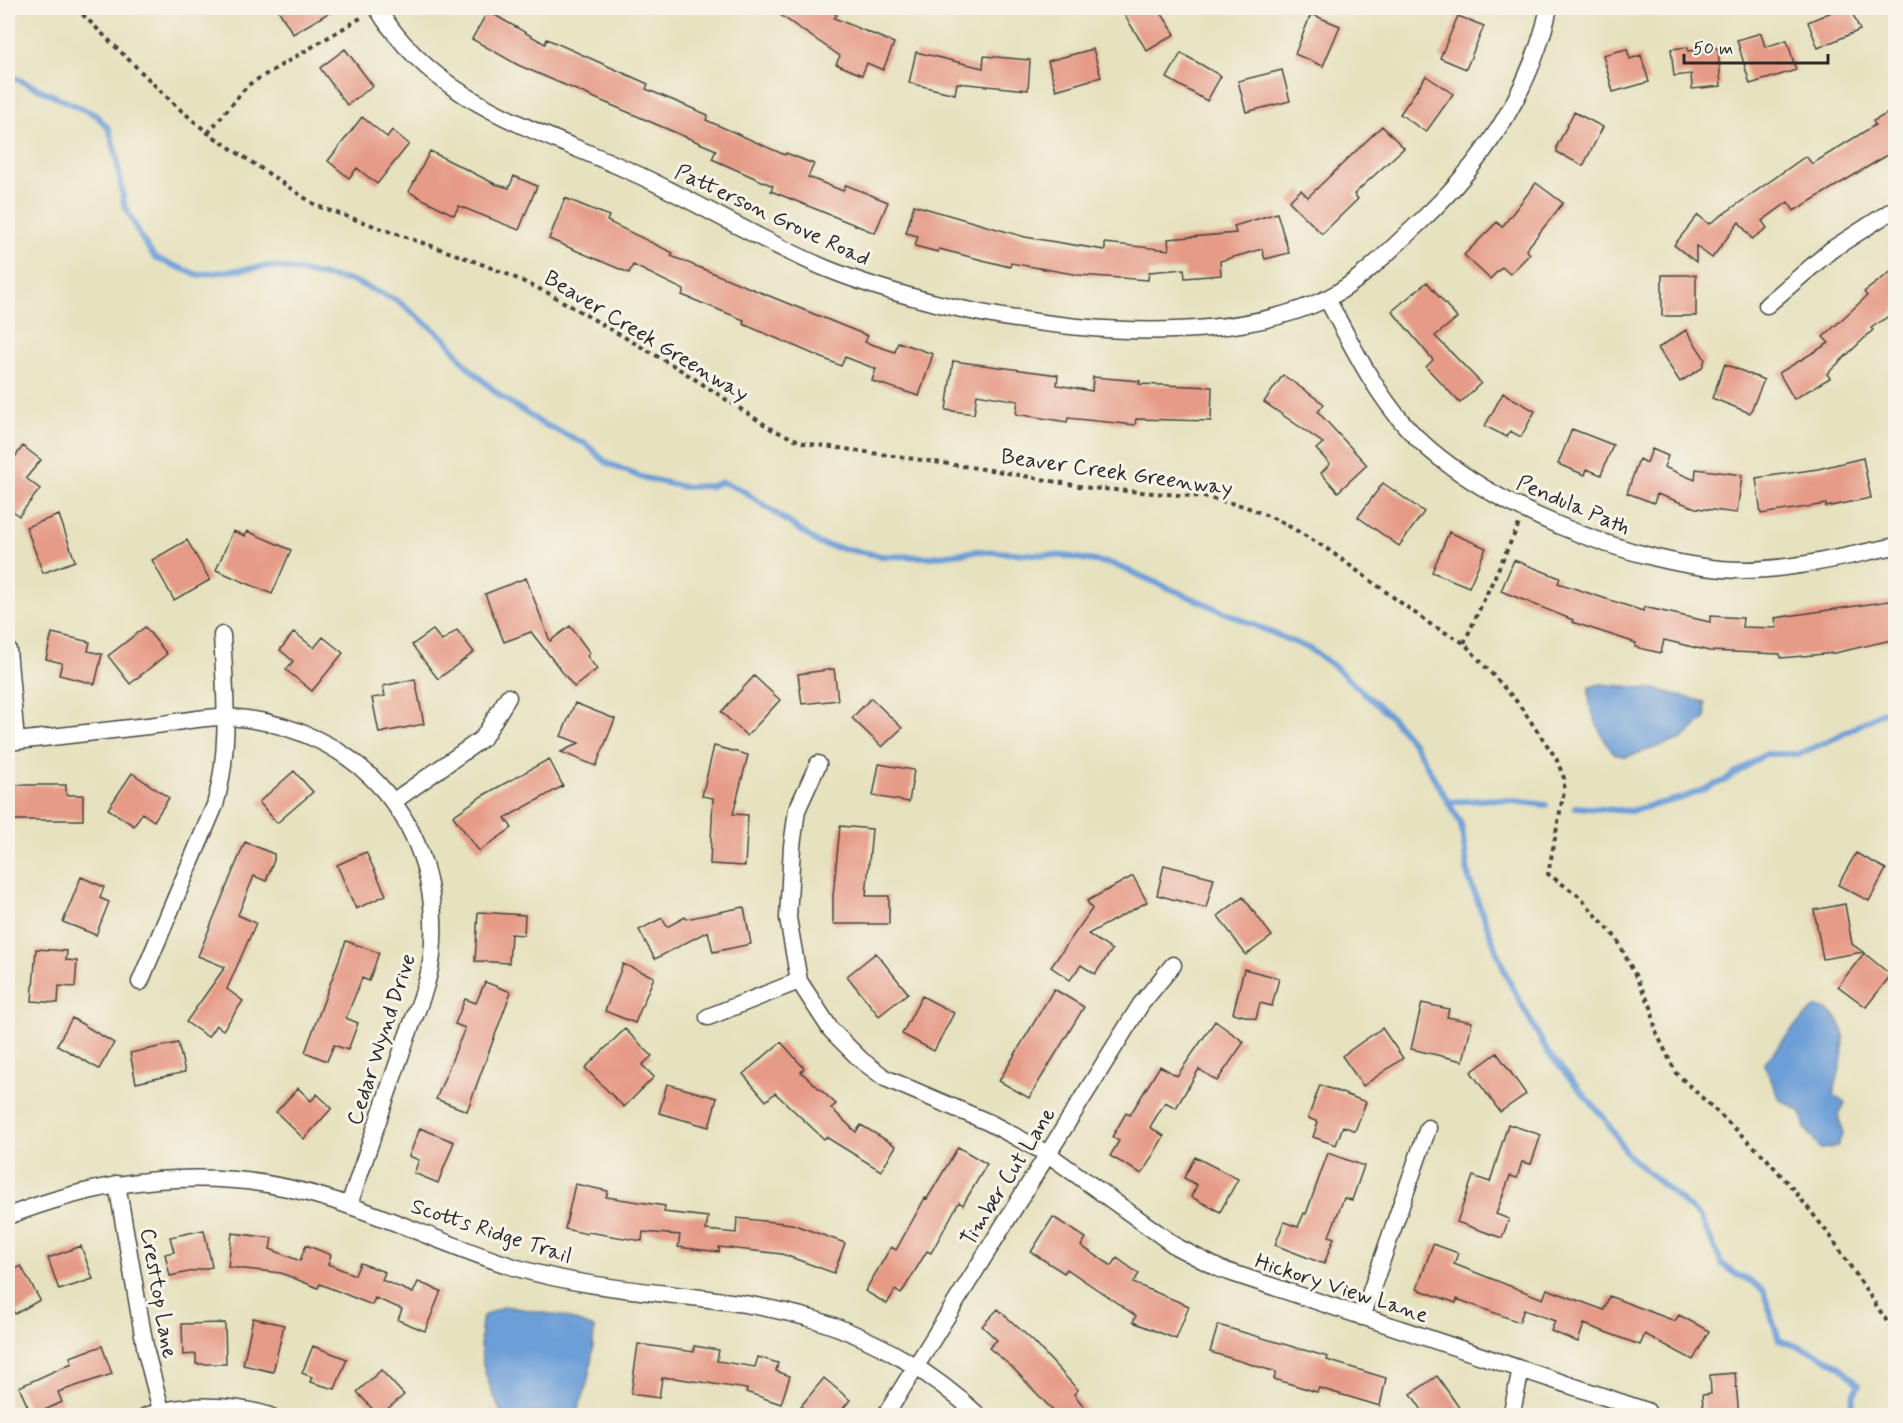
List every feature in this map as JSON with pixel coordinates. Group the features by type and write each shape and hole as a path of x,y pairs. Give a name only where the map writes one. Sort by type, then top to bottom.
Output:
{"street":[{"name":"Patterson Grove Road","path":"372,11 434,76 467,99 611,162 825,268 913,298 956,309 1031,322 1091,328 1148,329 1238,324 1327,299 1397,244 1467,174 1500,129 1525,83 1542,39 1549,8"},
{"path":"1767,305 1831,250 1896,208"},
{"name":"Pendula Path","path":"1327,299 1371,380 1405,425 1461,473 1526,509 1612,546 1654,560 1703,568 1784,567 1896,546"},
{"path":"140,982 215,805 225,762 226,717 222,635"},
{"path":"8,650 12,742"},
{"path":"394,801 483,738 508,697"},
{"name":"Cedar Wynd Drive","path":"12,742 226,717 271,723 301,731 330,745 355,762 394,801 424,863 431,892 432,958 349,1205"},
{"path":"708,1017 799,981 788,918 792,846 798,810 818,764"},
{"name":"Timber Cut Lane","path":"885,1416 1141,1004 1173,965"},
{"name":"Hickory View Lane","path":"799,981 831,1030 861,1060 885,1078 990,1123 1048,1154 1177,1247 1220,1269 1647,1411"},
{"path":"1362,1317 1428,1128"},
{"name":"Scotts Ridge Trail","path":"8,1216 68,1194 117,1184 183,1179 232,1180 302,1191 349,1205 517,1268 566,1280 750,1306 814,1320 863,1338 915,1366 979,1416"},
{"name":"Cresttop Lane","path":"117,1184 146,1352 153,1413"},
{"path":"1511,1416 1521,1370"},
{"path":"153,1413 230,1408 270,1416"}],"path":[{"name":"Beaver Creek Greenway","path":"76,8 175,105 208,133 317,206 507,273 548,293 676,367 783,434 804,443 997,471 1090,488 1204,497 1244,506 1280,521 1326,548 1430,624 1464,643 1518,703 1556,758 1564,778 1564,791 1548,874 1579,896 1617,939 1651,1007 1656,1032 1676,1073 1766,1158 1794,1189 1831,1237 1896,1335"},
{"path":"208,133 248,85 372,11"},
{"path":"1464,643 1521,520"}],"water":[{"path":"1601,684 1655,689 1705,702 1706,718 1682,739 1626,757 1614,754 1600,731 1590,704 1589,687"},
{"path":"1816,1007 1830,1012 1838,1020 1843,1031 1844,1044 1833,1095 1845,1103 1839,1114 1843,1133 1837,1146 1821,1150 1805,1128 1801,1112 1780,1099 1764,1064 1794,1027"},
{"path":"504,1306 562,1316 594,1328 589,1373 584,1394 575,1415 502,1415 487,1379 480,1343 483,1316"}],"building":[{"path":"277,8 337,8 293,34"},
{"path":"770,8 827,8 837,15 834,18 894,43 883,70 867,63 862,75 836,64 840,56"},
{"path":"1132,8 1158,8 1175,34 1147,51 1123,13"},
{"path":"1841,8 1850,8 1860,30 1818,48 1808,22"},
{"path":"488,11 545,44 547,39 648,84 646,89 708,115 706,120 785,155 786,153 814,164 808,177 843,191 846,185 888,202 875,233 771,191 773,186 712,159 716,150 518,65 472,39"},
{"path":"1311,14 1340,26 1323,66 1295,54"},
{"path":"1458,16 1484,26 1466,69 1440,58"},
{"path":"1761,33 1765,47 1787,40 1796,70 1750,84 1737,40"},
{"path":"1688,47 1688,51 1718,48 1721,86 1692,89 1691,74 1674,76 1671,49"},
{"path":"345,49 373,86 347,105 320,68"},
{"path":"1093,49 1101,77 1056,90 1048,61"},
{"path":"1627,49 1630,59 1641,55 1649,82 1613,92 1603,55"},
{"path":"916,52 983,68 984,56 1030,60 1028,90 957,83 955,94 909,83"},
{"path":"1181,53 1221,76 1207,101 1167,78"},
{"path":"1282,70 1290,101 1246,112 1238,81"},
{"path":"1426,76 1453,94 1426,132 1400,114"},
{"path":"1896,109 1896,150 1794,211 1788,202 1762,221 1767,228 1752,239 1739,222 1712,258 1696,246 1696,262 1674,245 1698,215 1709,224 1806,156 1812,164 1875,125 1873,121"},
{"path":"1574,112 1603,127 1583,166 1557,152 1557,146"},
{"path":"362,117 387,137 392,130 409,144 377,184 357,168 349,178 328,161"},
{"path":"1382,126 1404,148 1354,194 1358,199 1322,234 1289,201 1301,190 1308,197"},
{"path":"430,151 495,184 509,188 514,176 537,186 519,230 459,206 454,215 409,192"},
{"path":"1536,183 1563,203 1526,250 1530,254 1510,274 1502,267 1490,279 1464,255 1497,222 1502,227"},
{"path":"565,198 609,216 607,221 673,253 671,256 868,336 865,342 895,352 898,342 933,354 919,396 872,381 876,369 845,357 841,366 743,324 744,320 682,295 684,290 633,265 629,273 549,239"},
{"path":"914,205 1025,237 1105,250 1105,243 1169,250 1168,239 1236,233 1234,226 1277,213 1289,253 1265,259 1262,249 1220,261 1221,275 1185,278 1184,269 1149,272 1148,280 1079,275 1011,263 1010,267 939,249 938,252 915,246 918,236 906,233"},
{"path":"1896,268 1896,311 1871,328 1873,330 1827,374 1830,378 1794,399 1779,373 1829,343 1823,337 1867,296 1864,292"},
{"path":"1662,275 1696,275 1696,316 1662,316"},
{"path":"1427,282 1457,318 1435,336 1481,383 1460,403 1426,367 1433,360 1392,311"},
{"path":"1686,330 1705,359 1702,368 1680,382 1658,348"},
{"path":"953,361 1058,375 1057,385 1092,391 1093,377 1140,381 1139,384 1212,387 1211,421 1136,419 1135,425 1068,418 1067,422 1016,414 1018,401 977,394 974,414 946,410"},
{"path":"1725,364 1764,380 1750,413 1712,398"},
{"path":"1283,375 1324,404 1318,412 1367,465 1338,492 1321,473 1330,464 1316,449 1323,443 1264,402"},
{"path":"1503,393 1535,411 1521,437 1510,431 1507,437 1485,426"},
{"path":"1572,429 1613,445 1601,475 1587,469 1585,475 1558,464"},
{"path":"23,446 41,460 26,478 40,489 19,516 8,507 8,466"},
{"path":"1652,449 1668,456 1664,467 1695,480 1696,469 1742,475 1737,513 1696,508 1657,494 1654,503 1627,493 1639,459 1647,463"},
{"path":"1863,458 1871,498 1826,507 1826,504 1761,514 1756,478 1818,469"},
{"path":"1383,483 1424,512 1399,546 1358,517"},
{"path":"59,515 75,561 43,573 26,527"},
{"path":"233,531 245,536 247,531 291,550 272,594 216,570"},
{"path":"1449,532 1486,548 1469,587 1432,572"},
{"path":"187,540 210,580 174,600 152,560"},
{"path":"1514,560 1560,578 1558,583 1643,611 1644,607 1710,622 1710,616 1743,618 1742,627 1777,628 1775,618 1896,600 1896,639 1835,653 1781,658 1780,654 1709,651 1664,640 1661,653 1635,647 1636,643 1572,622 1573,620 1501,591"},
{"path":"526,578 550,641 570,626 590,653 587,656 597,669 574,687 531,632 504,642 485,594"},
{"path":"145,627 167,654 130,684 108,656"},
{"path":"433,630 442,641 457,630 474,652 438,679 412,645"},
{"path":"294,632 314,648 323,637 343,653 312,691 286,670 293,661 280,650"},
{"path":"52,633 90,642 88,651 102,654 95,684 59,675 62,663 46,659"},
{"path":"834,669 838,700 802,704 798,674"},
{"path":"754,676 780,700 747,736 721,712"},
{"path":"415,679 424,724 379,733 372,698 385,696 383,686"},
{"path":"871,698 902,728 882,747 852,718"},
{"path":"575,703 615,719 596,766 561,752 579,743 561,736"},
{"path":"714,746 748,755 733,814 748,815 745,866 710,864 713,798 702,796"},
{"path":"549,759 563,786 505,818 512,828 479,851 453,816 482,796"},
{"path":"879,764 914,770 909,802 873,796"},
{"path":"294,771 313,792 277,823 259,802"},
{"path":"132,773 169,798 154,821 142,813 134,826 108,809"},
{"path":"8,785 66,785 66,795 83,795 83,820 8,820"},
{"path":"840,826 872,829 866,896 889,896 889,924 833,924 833,896"},
{"path":"245,842 274,854 274,860 266,881 254,876 238,915 256,923 227,989 243,1001 223,1030 216,1025 208,1037 186,1022 225,967 198,956"},
{"path":"366,852 386,895 356,909 337,865"},
{"path":"1856,853 1886,869 1869,901 1838,885"},
{"path":"1164,865 1214,878 1206,908 1157,895"},
{"path":"1133,876 1147,902 1088,934 1112,950 1095,974 1081,965 1070,980 1051,967 1092,909 1087,901"},
{"path":"81,877 104,887 100,898 109,902 96,935 63,922"},
{"path":"1243,897 1272,936 1246,955 1218,916"},
{"path":"1845,904 1852,944 1863,952 1823,959 1814,910"},
{"path":"744,907 751,944 713,952 708,931 655,959 639,930 662,918 667,927 685,917 686,919"},
{"path":"478,912 525,915 524,935 511,934 509,963 475,961"},
{"path":"346,941 379,953 369,981 362,978 346,1018 358,1023 348,1050 334,1045 327,1061 305,1052"},
{"path":"36,949 67,951 66,960 77,961 75,987 59,986 58,1003 32,1001"},
{"path":"876,953 908,993 879,1016 847,976"},
{"path":"1864,953 1891,975 1866,1007 1838,986"},
{"path":"623,964 654,977 635,1023 605,1011"},
{"path":"1244,969 1279,978 1272,1006 1260,1003 1256,1019 1233,1013"},
{"path":"485,982 511,992 467,1111 436,1099 465,1028 455,1024 465,999 476,1003"},
{"path":"1054,989 1084,1007 1029,1098 999,1081"},
{"path":"922,996 954,1013 934,1051 902,1034"},
{"path":"1422,1003 1449,1009 1447,1017 1472,1022 1463,1061 1411,1049"},
{"path":"72,1018 114,1043 99,1069 57,1045"},
{"path":"1215,1021 1244,1042 1217,1081 1199,1069 1176,1108 1165,1102 1150,1127 1164,1136 1142,1174 1110,1156 1119,1141 1112,1137 1126,1113 1130,1115 1160,1066 1177,1076"},
{"path":"1382,1028 1403,1058 1363,1086 1342,1056"},
{"path":"625,1029 652,1056 642,1065 654,1077 624,1107 585,1068"},
{"path":"781,1042 804,1068 801,1072 836,1104 831,1108 856,1132 861,1125 896,1146 881,1171 826,1137 824,1139 775,1093 766,1101 743,1074"},
{"path":"178,1043 185,1072 136,1083 130,1053"},
{"path":"1497,1053 1526,1094 1500,1112 1471,1072"},
{"path":"667,1084 717,1098 709,1127 659,1113"},
{"path":"1320,1085 1366,1102 1355,1131 1343,1126 1336,1145 1313,1137 1318,1122 1308,1118"},
{"path":"298,1088 311,1101 317,1094 332,1108 304,1139 276,1112"},
{"path":"1508,1124 1541,1135 1531,1164 1522,1162 1517,1178 1510,1176 1496,1214 1509,1219 1502,1238 1457,1222 1473,1176 1490,1182"},
{"path":"420,1128 454,1142 438,1183 414,1173 419,1160 409,1156"},
{"path":"958,1147 987,1164 963,1205 959,1202 931,1253 927,1251 901,1294 895,1290 887,1304 865,1291 891,1247 896,1250 925,1198 927,1199"},
{"path":"1328,1153 1364,1166 1352,1200 1344,1198 1329,1236 1334,1238 1324,1264 1275,1245 1284,1222 1298,1227 1304,1213 1306,1214"},
{"path":"1195,1157 1238,1179 1220,1212 1191,1197 1197,1185 1184,1178"},
{"path":"575,1184 608,1191 606,1197 665,1206 664,1212 708,1217 706,1230 736,1233 737,1218 792,1224 845,1243 834,1273 782,1254 719,1247 719,1252 678,1247 680,1235 643,1232 642,1241 588,1232 587,1234 565,1229"},
{"path":"1053,1217 1086,1238 1081,1246 1112,1266 1117,1258 1139,1274 1133,1283 1189,1306 1176,1339 1133,1322 1136,1316 1067,1269 1064,1273 1031,1252"},
{"path":"204,1230 212,1267 170,1276 165,1254 174,1252 170,1237"},
{"path":"232,1233 272,1238 270,1249 300,1261 306,1245 331,1255 328,1264 355,1275 360,1263 385,1272 382,1280 413,1293 418,1282 441,1291 425,1331 398,1320 402,1309 375,1298 372,1305 320,1284 318,1288 281,1273 228,1267"},
{"path":"1433,1244 1458,1253 1454,1264 1543,1299 1547,1289 1604,1310 1609,1296 1675,1321 1679,1315 1709,1331 1693,1360 1645,1334 1640,1345 1584,1324 1578,1342 1551,1331 1555,1321 1524,1310 1519,1322 1457,1299 1456,1303 1417,1289"},
{"path":"81,1246 93,1279 59,1290 48,1258"},
{"path":"21,1266 40,1300 15,1314 8,1301 8,1273"},
{"path":"998,1309 1034,1342 1078,1390 1074,1394 1091,1416 1058,1416 1012,1367 989,1348 997,1340 982,1326"},
{"path":"253,1318 284,1325 273,1372 243,1365"},
{"path":"225,1323 226,1364 196,1364 196,1354 183,1355 182,1324"},
{"path":"1218,1325 1328,1357 1327,1360 1386,1378 1380,1406 1319,1388 1317,1392 1274,1379 1276,1372 1210,1352"},
{"path":"638,1344 694,1352 694,1346 719,1350 717,1361 755,1367 758,1357 778,1363 776,1371 790,1376 781,1404 746,1392 747,1389 674,1378 662,1378 659,1398 631,1394"},
{"path":"102,1346 112,1374 58,1392 62,1402 32,1416 19,1387 72,1363 70,1357"},
{"path":"313,1346 347,1359 335,1389 310,1382 312,1377 302,1373"},
{"path":"381,1370 404,1395 379,1416 357,1392"},
{"path":"1735,1373 1739,1416 1704,1416 1702,1395 1711,1394 1710,1375"},
{"path":"1437,1376 1465,1416 1426,1416 1411,1394"},
{"path":"824,1378 850,1400 837,1416 812,1416 801,1406"}],"waterway":[{"path":"8,75 96,115 109,129 116,153 124,204 142,239 155,258 198,275 270,266 353,281 398,301 447,340 466,365 500,396 541,423 586,444 607,463 641,477 684,487 711,486 722,482 742,490 820,544 882,556 932,557 977,551 1064,556 1113,564 1310,649 1335,667 1392,718 1416,747 1461,824 1469,879 1507,977 1548,1053 1605,1119 1628,1155 1700,1217 1722,1264 1737,1275 1753,1282 1764,1292 1779,1340 1831,1361 1859,1385 1853,1396 1849,1416"},
{"path":"1575,807 1630,811 1682,798 1724,781 1765,754 1799,754 1837,737 1896,705"},
{"path":"1449,802 1496,799 1546,805"}]}
